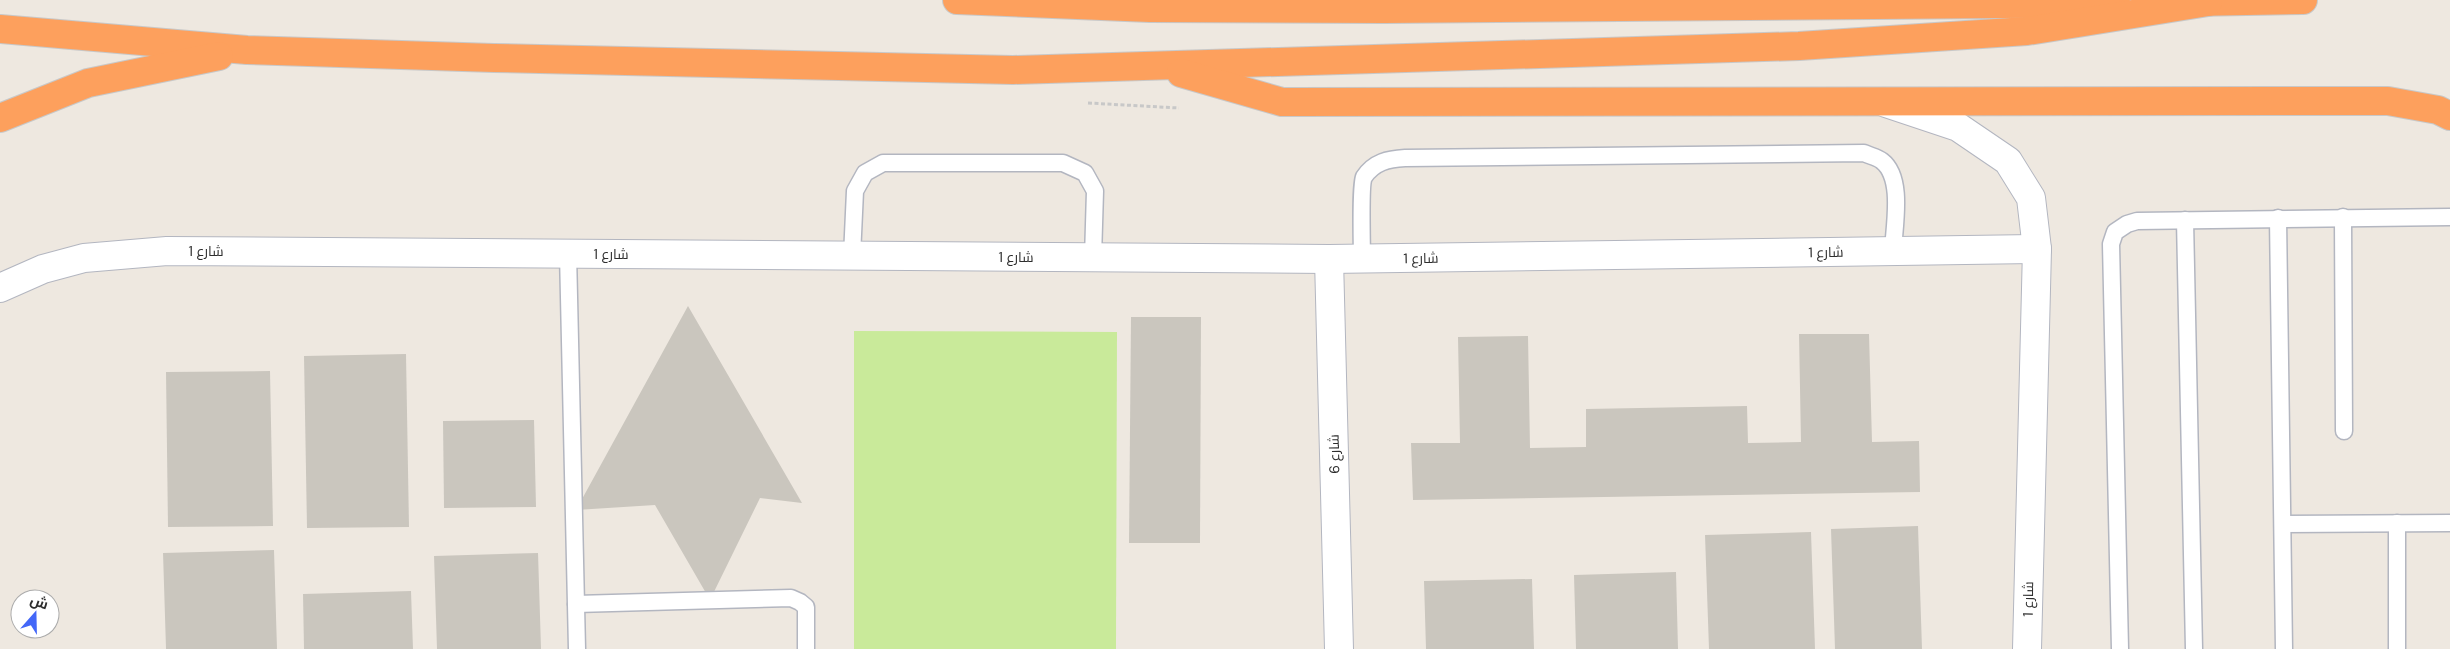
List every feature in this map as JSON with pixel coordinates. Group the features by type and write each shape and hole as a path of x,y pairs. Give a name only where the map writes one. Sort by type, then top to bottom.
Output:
{"highway":[{"path":"958,0 1150,8 1374,9 2304,0"},
{"path":"0,29 247,50 494,58 1013,70 1799,46 2027,31 2208,2"},
{"path":"0,118 88,83 247,50"},
{"path":"1156,66 1282,102 2388,101 2438,110 2450,116"}],"street":[{"name":"شارع 1","path":"1881,102 1958,127 2008,160 2031,198 2037,249 2027,649"},
{"name":"شارع 1","path":"0,288 43,269 84,258 134,253 232,251 1329,260 2037,249"},
{"name":"شارع 6","path":"1329,260 1339,649"}],"lane":[{"path":"1362,259 1363,179 1374,166 1387,159 1405,158 1864,154 1882,160 1891,171 1896,186 1893,251"},
{"path":"852,256 855,191 865,173 883,163 1063,163 1085,173 1095,191 1093,258"},
{"path":"2343,217 2344,431"},
{"path":"2120,649 2111,244 2114,232 2127,224 2138,221 2450,217"},
{"path":"2278,218 2284,649"},
{"path":"2185,220 2194,649"},
{"path":"568,254 576,649"},
{"path":"2283,524 2450,522"},
{"path":"2397,523 2397,649"},
{"path":"576,604 791,598 800,602 806,608 806,649"}],"green space":[{"path":"854,331 1117,332 1116,649 854,649"}],"building":[{"path":"688,306 802,503 760,498 710,600 655,505 576,510"},
{"path":"1131,317 1201,317 1200,543 1129,543"},
{"path":"1799,334 1869,334 1872,442 1919,441 1920,492 1413,500 1411,443 1460,443 1458,337 1528,336 1530,448 1586,447 1586,409 1747,406 1748,443 1801,442"},
{"path":"406,354 409,527 307,528 304,356"},
{"path":"270,371 273,526 168,527 166,372"},
{"path":"534,420 536,507 444,508 443,421"},
{"path":"1918,526 1922,649 1835,649 1831,529"},
{"path":"1811,532 1815,649 1709,649 1705,535"},
{"path":"274,550 277,649 166,649 163,553"},
{"path":"538,553 541,649 437,649 434,556"},
{"path":"1676,572 1678,649 1576,649 1574,575"},
{"path":"1532,579 1534,649 1426,649 1424,581"},
{"path":"411,591 413,649 304,649 303,594"}]}
